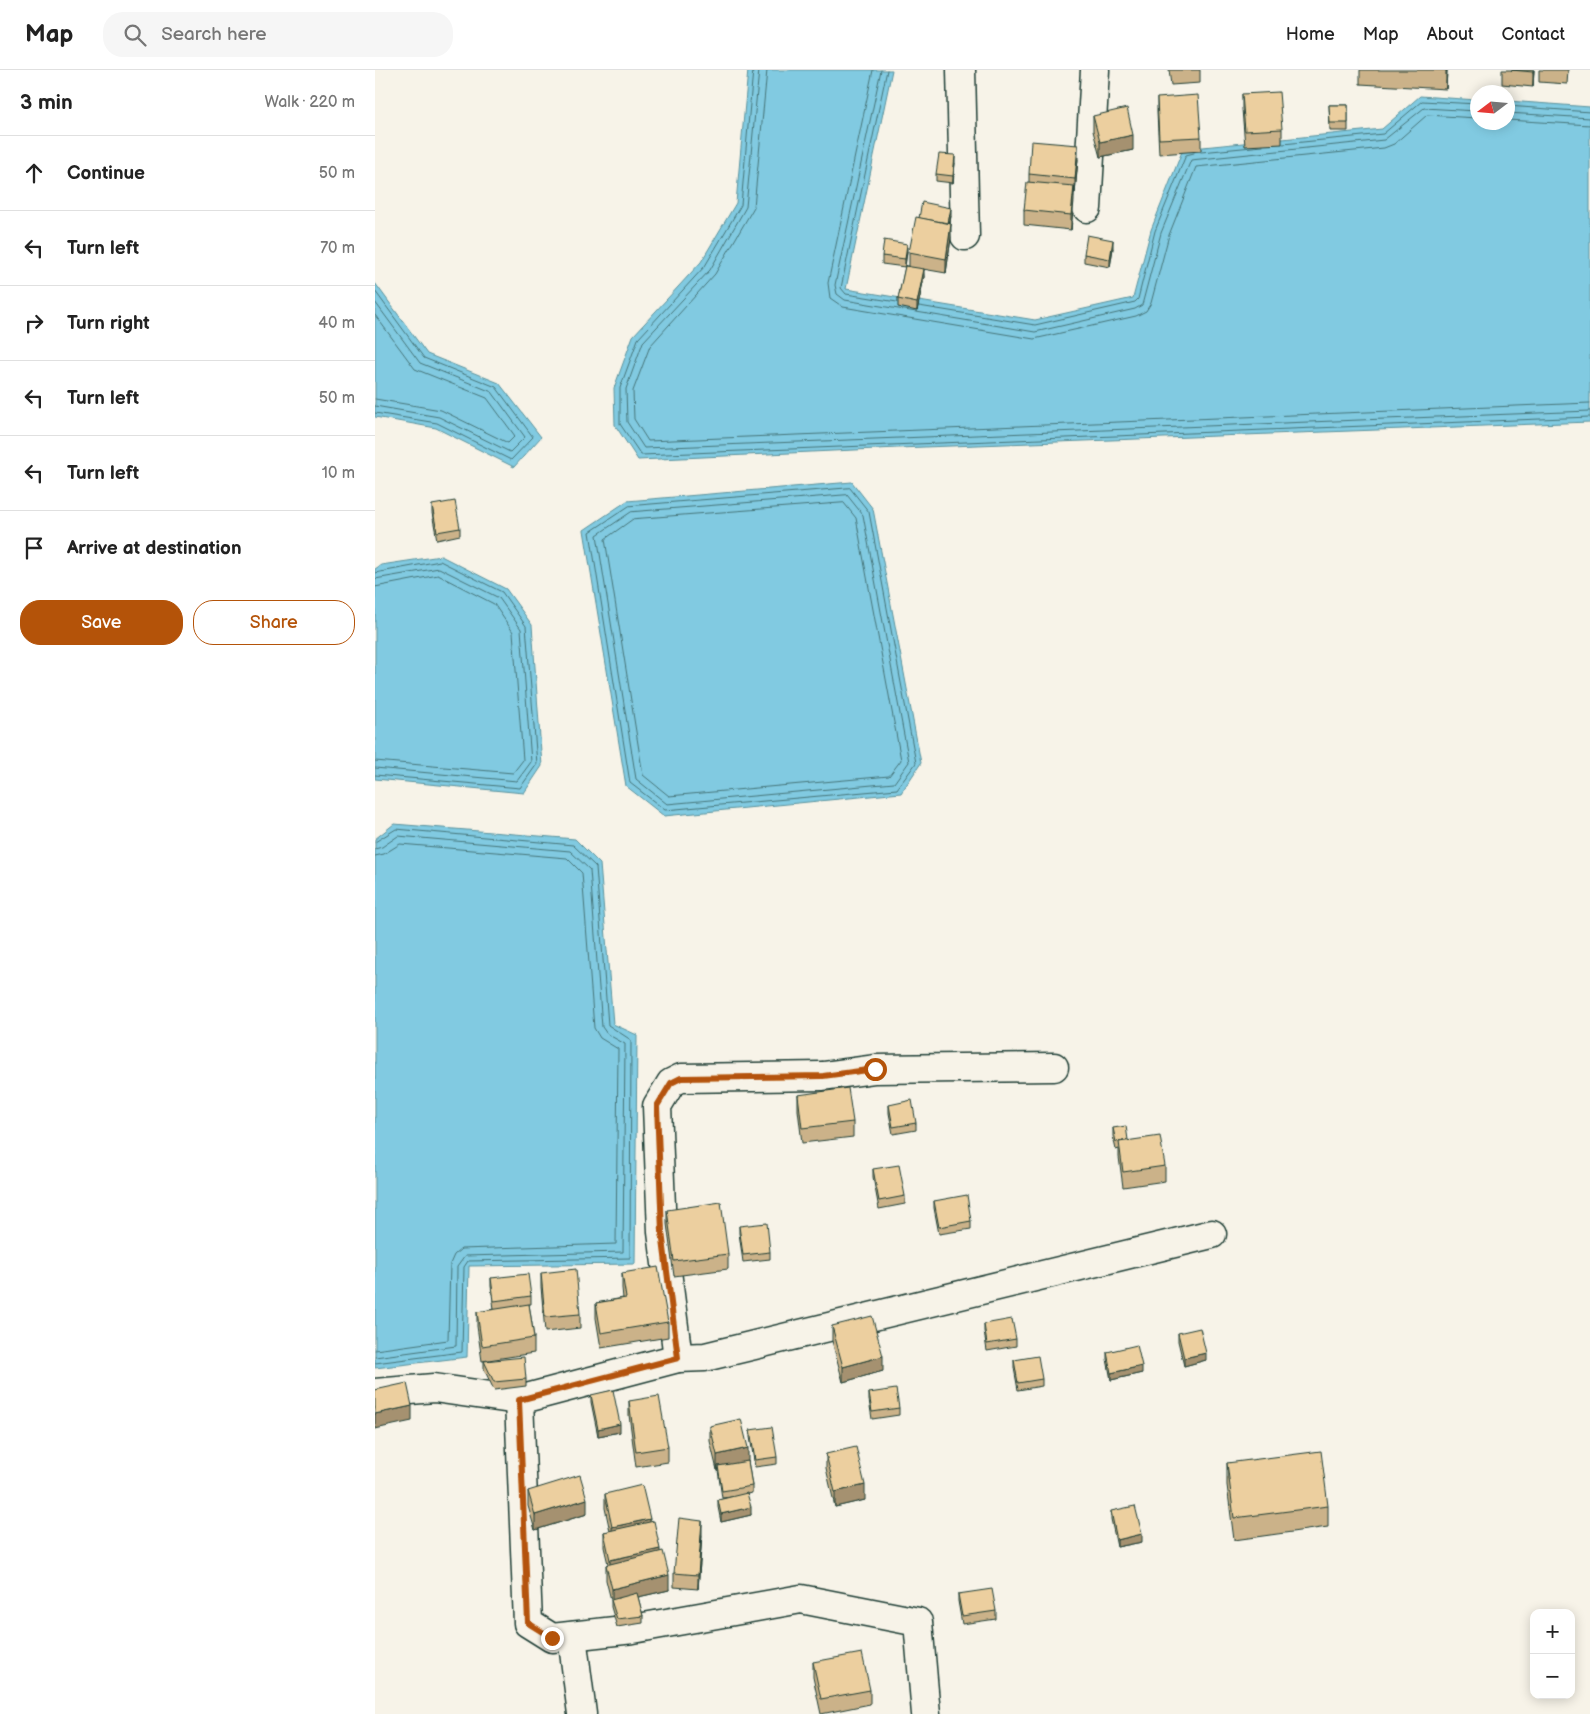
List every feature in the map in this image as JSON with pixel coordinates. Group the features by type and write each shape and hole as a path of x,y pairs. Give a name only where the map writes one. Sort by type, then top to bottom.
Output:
{"street":[{"path":"961,70 965,236"},
{"path":"1087,208 1095,70"},
{"path":"678,1358 662,1232 657,1106 671,1083 681,1078 823,1076 875,1069 1054,1067"},
{"path":"375,1393 434,1388 519,1400 678,1358 705,1357 1212,1234"},
{"path":"519,1400 528,1623 552,1638 633,1630 801,1599 918,1622 926,1714"},
{"path":"572,1636 582,1714"}],"water":[{"path":"748,70 892,70 846,289 1035,320 1133,298 1151,230 1183,149 1382,129 1420,96 1470,100 1470,130 1515,130 1515,102 1590,107 1590,422 898,448 638,460 615,425 614,388 633,336 701,262 736,203"},
{"path":"375,283 427,354 499,383 541,437 514,467 436,428 375,417"},
{"path":"852,482 873,509 921,763 901,793 664,816 626,786 584,530 627,501"},
{"path":"441,556 506,589 532,625 542,766 524,793 375,779 375,569 381,565"},
{"path":"394,824 575,839 600,864 613,1024 637,1035 635,1264 469,1266 467,1357 375,1368 375,839"}],"building":[{"path":"1511,70 1533,70 1533,72"},
{"path":"1279,92 1282,129 1245,131 1242,94"},
{"path":"1198,95 1201,137 1159,139 1157,98"},
{"path":"1329,105 1348,105 1348,123 1330,123"},
{"path":"1127,108 1133,135 1100,142 1093,116"},
{"path":"1031,141 1078,145 1075,179 1029,174"},
{"path":"939,154 955,155 953,176 936,174"},
{"path":"1027,182 1074,186 1071,215 1024,210"},
{"path":"922,202 951,208 948,223 919,218"},
{"path":"916,217 951,224 946,259 909,252"},
{"path":"1087,235 1113,240 1110,259 1084,254"},
{"path":"884,240 907,244 905,259 882,256"},
{"path":"905,266 924,269 917,303 898,299"},
{"path":"455,501 460,528 437,532 432,505"},
{"path":"848,1088 853,1122 802,1128 798,1095"},
{"path":"912,1100 916,1123 893,1127 889,1105"},
{"path":"1126,1126 1128,1140 1116,1142 1113,1128"},
{"path":"1160,1136 1165,1166 1123,1172 1119,1142"},
{"path":"899,1165 905,1196 879,1201 873,1169"},
{"path":"967,1195 971,1221 939,1227 934,1201"},
{"path":"721,1202 728,1254 674,1261 667,1210"},
{"path":"767,1223 770,1252 743,1255 739,1226"},
{"path":"658,1267 668,1322 601,1333 596,1303 626,1298 622,1273"},
{"path":"576,1269 580,1314 545,1317 541,1273"},
{"path":"528,1274 531,1296 494,1301 491,1278"},
{"path":"529,1304 534,1338 482,1346 477,1312"},
{"path":"872,1316 883,1356 843,1367 832,1326"},
{"path":"1012,1319 1016,1339 987,1344 984,1324"},
{"path":"1200,1328 1206,1353 1184,1358 1178,1333"},
{"path":"1137,1345 1142,1366 1111,1373 1107,1352"},
{"path":"1038,1356 1042,1379 1018,1383 1014,1360"},
{"path":"524,1357 526,1379 494,1382 484,1361"},
{"path":"407,1383 412,1406 375,1414 375,1390"},
{"path":"896,1389 899,1408 872,1412 869,1393"},
{"path":"613,1390 620,1424 598,1429 591,1395"},
{"path":"659,1396 668,1447 636,1452 629,1401"},
{"path":"741,1419 748,1448 717,1455 710,1426"},
{"path":"772,1427 777,1457 755,1460 750,1430"},
{"path":"856,1447 865,1485 835,1492 826,1454"},
{"path":"1321,1451 1328,1506 1234,1518 1227,1463"},
{"path":"748,1461 752,1486 722,1491 718,1466"},
{"path":"580,1475 587,1499 535,1515 528,1491"},
{"path":"642,1485 650,1519 612,1527 605,1494"},
{"path":"747,1493 751,1507 721,1514 718,1500"},
{"path":"1135,1506 1142,1534 1117,1540 1111,1511"},
{"path":"679,1518 702,1521 698,1575 674,1573"},
{"path":"654,1521 660,1549 610,1560 604,1532"},
{"path":"663,1551 669,1575 612,1589 606,1565"},
{"path":"992,1589 996,1611 962,1616 958,1594"},
{"path":"637,1593 643,1616 617,1619 611,1600"},
{"path":"862,1653 870,1690 821,1699 813,1662"}],"route":[{"path":"552,1638 528,1623 519,1400 678,1358 662,1232 657,1106 671,1083 681,1078 823,1076 875,1069"}]}
